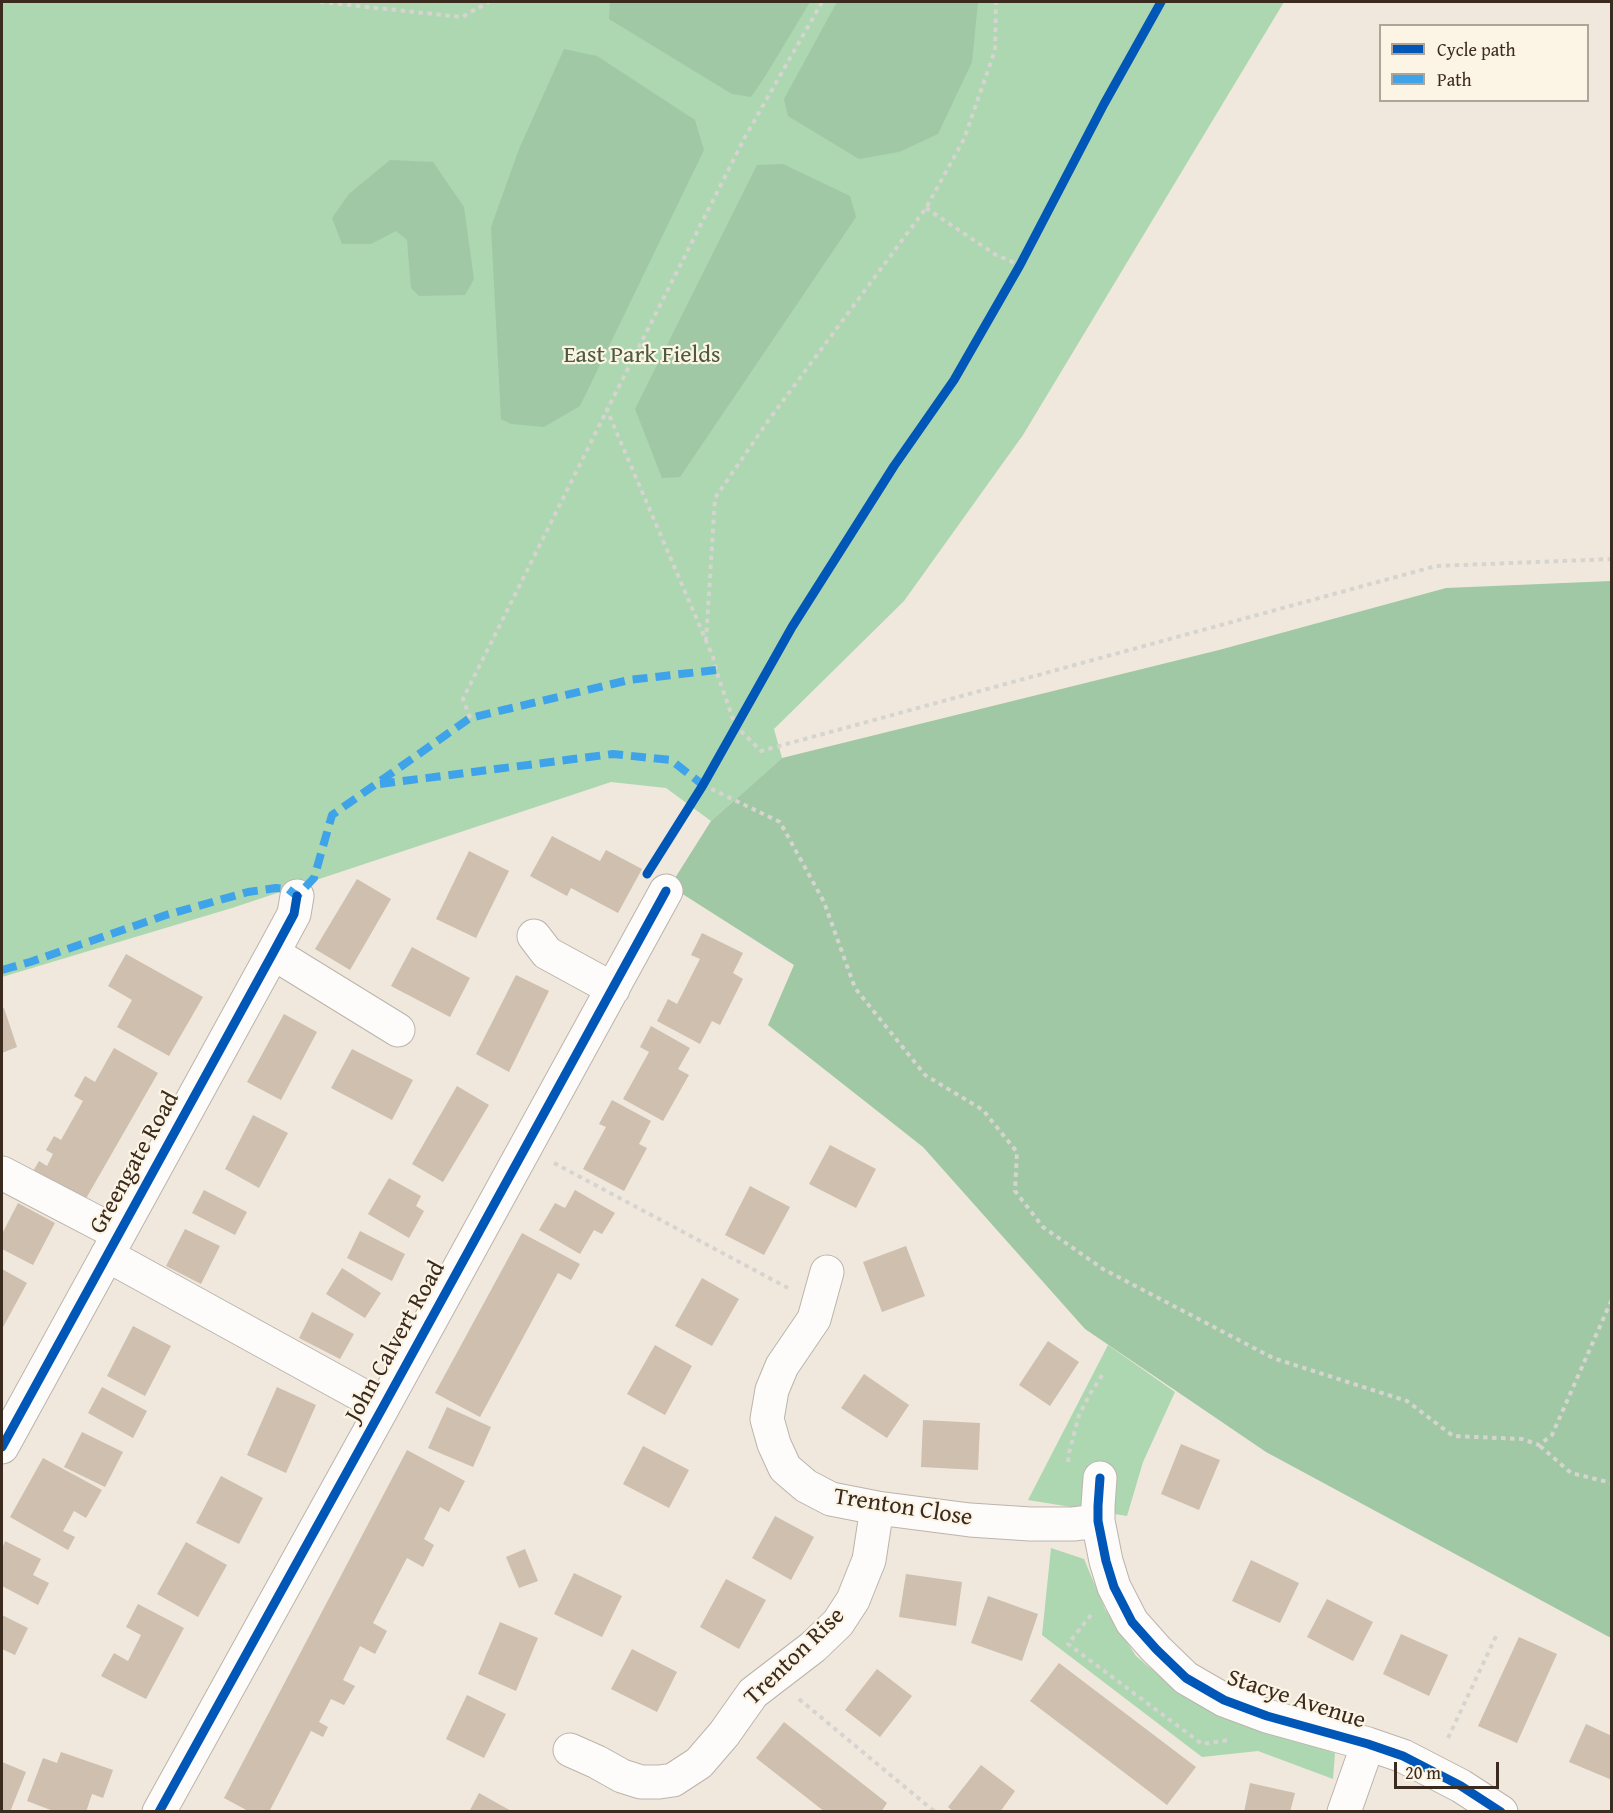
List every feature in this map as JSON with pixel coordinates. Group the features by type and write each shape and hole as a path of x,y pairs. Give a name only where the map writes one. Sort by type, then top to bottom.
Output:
{"street":[{"name":"John Calvert Road","path":"159,1812 666,891"},
{"name":"Greengate Road","path":"2,1447 294,914 297,896"},
{"path":"534,936 547,952 613,989"},
{"path":"273,953 398,1030"},
{"path":"2,1173 113,1245 383,1407"},
{"name":"Trenton Close","path":"826,1272 814,1319 782,1366 772,1390 767,1419 774,1444 785,1468 806,1486 831,1499 877,1508 970,1520 1030,1524 1073,1524 1098,1521"},
{"name":"Stacye Avenue","path":"1100,1478 1098,1521 1114,1587 1132,1622 1186,1678 1224,1700 1267,1716 1403,1756 1501,1812"},
{"name":"Trenton Rise","path":"570,1750 622,1776 641,1782 673,1780 699,1763 724,1734 753,1693 813,1647 838,1623 853,1599 869,1560 877,1508"},
{"path":"1344,1812 1368,1744"}],"path":[{"path":"320,2 462,17 489,2"},
{"path":"470,718 464,699 745,136 822,2"},
{"path":"706,642 716,498 768,421 926,208 964,139 995,50 996,2"},
{"path":"926,208 996,255 1020,265"},
{"path":"607,410 713,657 735,725 761,751 1436,566 1611,559"},
{"path":"703,785 780,822 825,902 855,988 925,1075 983,1110 1017,1152 1015,1191 1043,1227 1103,1269 1273,1358 1407,1401 1453,1436 1522,1439 1539,1445 1571,1473 1611,1483"},
{"path":"525,1147 790,1289"},
{"path":"1539,1445 1552,1435 1611,1299"},
{"path":"1068,1465 1079,1415 1103,1374"},
{"path":"1092,1614 1068,1644 1202,1744 1231,1740"},
{"path":"1448,1738 1498,1632"},
{"path":"798,1698 934,1812"}],"green space":[{"name":"East Park Fields","path":"2,2 1284,2 1023,435 904,601 774,729 782,758 711,821 666,788 611,782 232,908 2,977"},
{"path":"610,2 810,2 751,97 732,94 609,19"},
{"path":"837,2 978,2 972,62 938,134 899,152 859,159 788,116 784,99"},
{"path":"564,49 597,56 695,120 704,150 580,406 544,427 511,424 501,419 491,227 519,149"},
{"path":"390,160 433,162 464,207 474,279 465,295 419,296 411,288 407,240 396,231 371,244 342,244 332,218 349,194"},
{"path":"783,164 850,196 856,217 680,477 662,478 635,409 757,165"},
{"path":"1611,581 1611,1638 1266,1452 1085,1329 923,1147 768,1025 794,965 670,886 711,821 782,758 1219,650 1446,588"},
{"path":"1108,1345 1175,1392 1143,1462 1127,1516 1028,1500"},
{"path":"1051,1548 1084,1559 1105,1609 1136,1656 1185,1697 1258,1729 1335,1753 1333,1779 1258,1751 1202,1757 1042,1635"}],"building":[{"path":"552,836 600,861 606,850 642,869 618,913 571,888 567,896 530,876"},
{"path":"469,851 509,871 476,938 436,919"},
{"path":"357,879 391,899 350,970 315,949"},
{"path":"702,933 743,953 733,973 743,979 720,1025 712,1021 700,1044 657,1021 668,999 677,1004 700,959 691,955"},
{"path":"412,947 470,978 450,1017 391,986"},
{"path":"126,954 203,997 169,1056 117,1027 132,1000 108,986"},
{"path":"516,975 549,991 509,1072 476,1054"},
{"path":"4,1008 17,1047 2,1053 2,1009"},
{"path":"284,1014 317,1032 281,1100 247,1082"},
{"path":"651,1026 690,1048 678,1069 689,1075 663,1121 623,1099 649,1052 640,1047"},
{"path":"114,1048 158,1073 84,1202 32,1173 39,1161 47,1166 53,1154 46,1150 54,1136 61,1140 83,1101 74,1096 85,1076 95,1082"},
{"path":"352,1049 413,1080 392,1120 331,1088"},
{"path":"457,1086 489,1105 443,1182 412,1164"},
{"path":"612,1100 651,1121 639,1144 647,1148 624,1191 583,1169 606,1127 599,1124"},
{"path":"253,1115 288,1133 259,1188 225,1169"},
{"path":"830,1145 876,1169 856,1208 809,1184"},
{"path":"389,1178 421,1196 416,1206 424,1211 409,1238 368,1214"},
{"path":"750,1186 790,1207 764,1255 725,1235"},
{"path":"204,1190 247,1212 235,1235 192,1213"},
{"path":"575,1190 615,1213 602,1234 594,1230 580,1254 539,1230 555,1203 565,1208"},
{"path":"18,1203 55,1223 33,1265 2,1249 2,1234"},
{"path":"185,1229 220,1246 201,1284 166,1266"},
{"path":"360,1231 405,1254 392,1281 347,1258"},
{"path":"522,1233 580,1264 571,1280 558,1273 480,1417 435,1393"},
{"path":"906,1246 925,1296 882,1312 863,1262"},
{"path":"342,1268 381,1293 365,1318 326,1294"},
{"path":"2,1269 27,1283 2,1329"},
{"path":"702,1278 739,1299 712,1346 675,1326"},
{"path":"312,1312 354,1334 340,1359 299,1338"},
{"path":"133,1326 171,1346 145,1396 107,1376"},
{"path":"1048,1341 1079,1362 1050,1406 1019,1385"},
{"path":"655,1345 692,1366 665,1415 627,1394"},
{"path":"864,1374 909,1405 887,1438 841,1408"},
{"path":"102,1387 147,1411 133,1438 88,1413"},
{"path":"277,1387 316,1405 286,1473 247,1455"},
{"path":"447,1407 491,1427 473,1467 428,1448"},
{"path":"923,1420 980,1423 978,1470 921,1467"},
{"path":"82,1432 123,1452 105,1487 64,1467"},
{"path":"1181,1444 1220,1460 1199,1510 1161,1494"},
{"path":"643,1446 689,1470 669,1508 623,1484"},
{"path":"407,1450 465,1481 449,1512 440,1507 424,1539 434,1545 423,1567 407,1558 373,1623 387,1631 375,1654 360,1646 343,1680 355,1686 344,1705 331,1699 319,1722 328,1727 323,1737 311,1731 269,1812 250,1812 224,1798"},
{"path":"43,1458 102,1490 86,1518 74,1511 63,1531 75,1537 68,1550 10,1517"},
{"path":"221,1476 263,1498 239,1544 196,1523"},
{"path":"775,1516 814,1537 791,1580 752,1558"},
{"path":"5,1541 41,1559 33,1575 49,1583 38,1605 2,1586 2,1549"},
{"path":"186,1542 227,1565 198,1617 157,1594"},
{"path":"525,1549 538,1581 519,1588 506,1557"},
{"path":"1251,1560 1299,1583 1280,1623 1232,1601"},
{"path":"574,1573 622,1596 602,1637 554,1614"},
{"path":"906,1574 962,1582 956,1626 899,1617"},
{"path":"726,1579 766,1600 739,1649 700,1627"},
{"path":"988,1596 1038,1614 1022,1661 971,1643"},
{"path":"1327,1599 1373,1622 1353,1661 1307,1637"},
{"path":"138,1604 184,1628 146,1699 101,1676 114,1653 128,1661 141,1635 126,1627"},
{"path":"2,1615 28,1628 15,1655 2,1649"},
{"path":"500,1622 538,1638 516,1691 478,1674"},
{"path":"1401,1634 1448,1655 1429,1696 1383,1674"},
{"path":"1519,1637 1557,1654 1517,1743 1478,1726"},
{"path":"632,1649 677,1672 657,1712 611,1689"},
{"path":"1059,1663 1196,1767 1167,1805 1030,1701"},
{"path":"877,1669 912,1696 880,1737 845,1710"},
{"path":"467,1695 506,1714 484,1758 446,1739"},
{"path":"784,1722 887,1803 881,1812 825,1812 756,1758"},
{"path":"1586,1724 1612,1736 1612,1780 1569,1762"},
{"path":"61,1752 113,1770 103,1798 92,1794 86,1812 56,1812 27,1801 43,1758 57,1763"},
{"path":"2,1762 26,1772 10,1812 2,1812"},
{"path":"981,1765 1015,1791 1000,1812 954,1812 948,1807"},
{"path":"1250,1783 1295,1793 1290,1812 1244,1812"},
{"path":"479,1793 513,1812 469,1812"}],"marked path":[{"path":"2,970 166,915 248,892 276,888 288,889 297,896 314,878 332,815 470,718 629,680 716,670"},
{"path":"380,784 613,754 671,760 703,785"}],"cycle path":[{"path":"647,874 703,785 792,627 894,466 954,380 1020,265 1104,104 1161,2"},
{"path":"159,1812 666,891"},
{"path":"2,1447 294,914 297,896"},
{"path":"1100,1478 1098,1521 1114,1587 1132,1622 1186,1678 1224,1700 1267,1716 1403,1756 1461,1786 1501,1812"}]}
